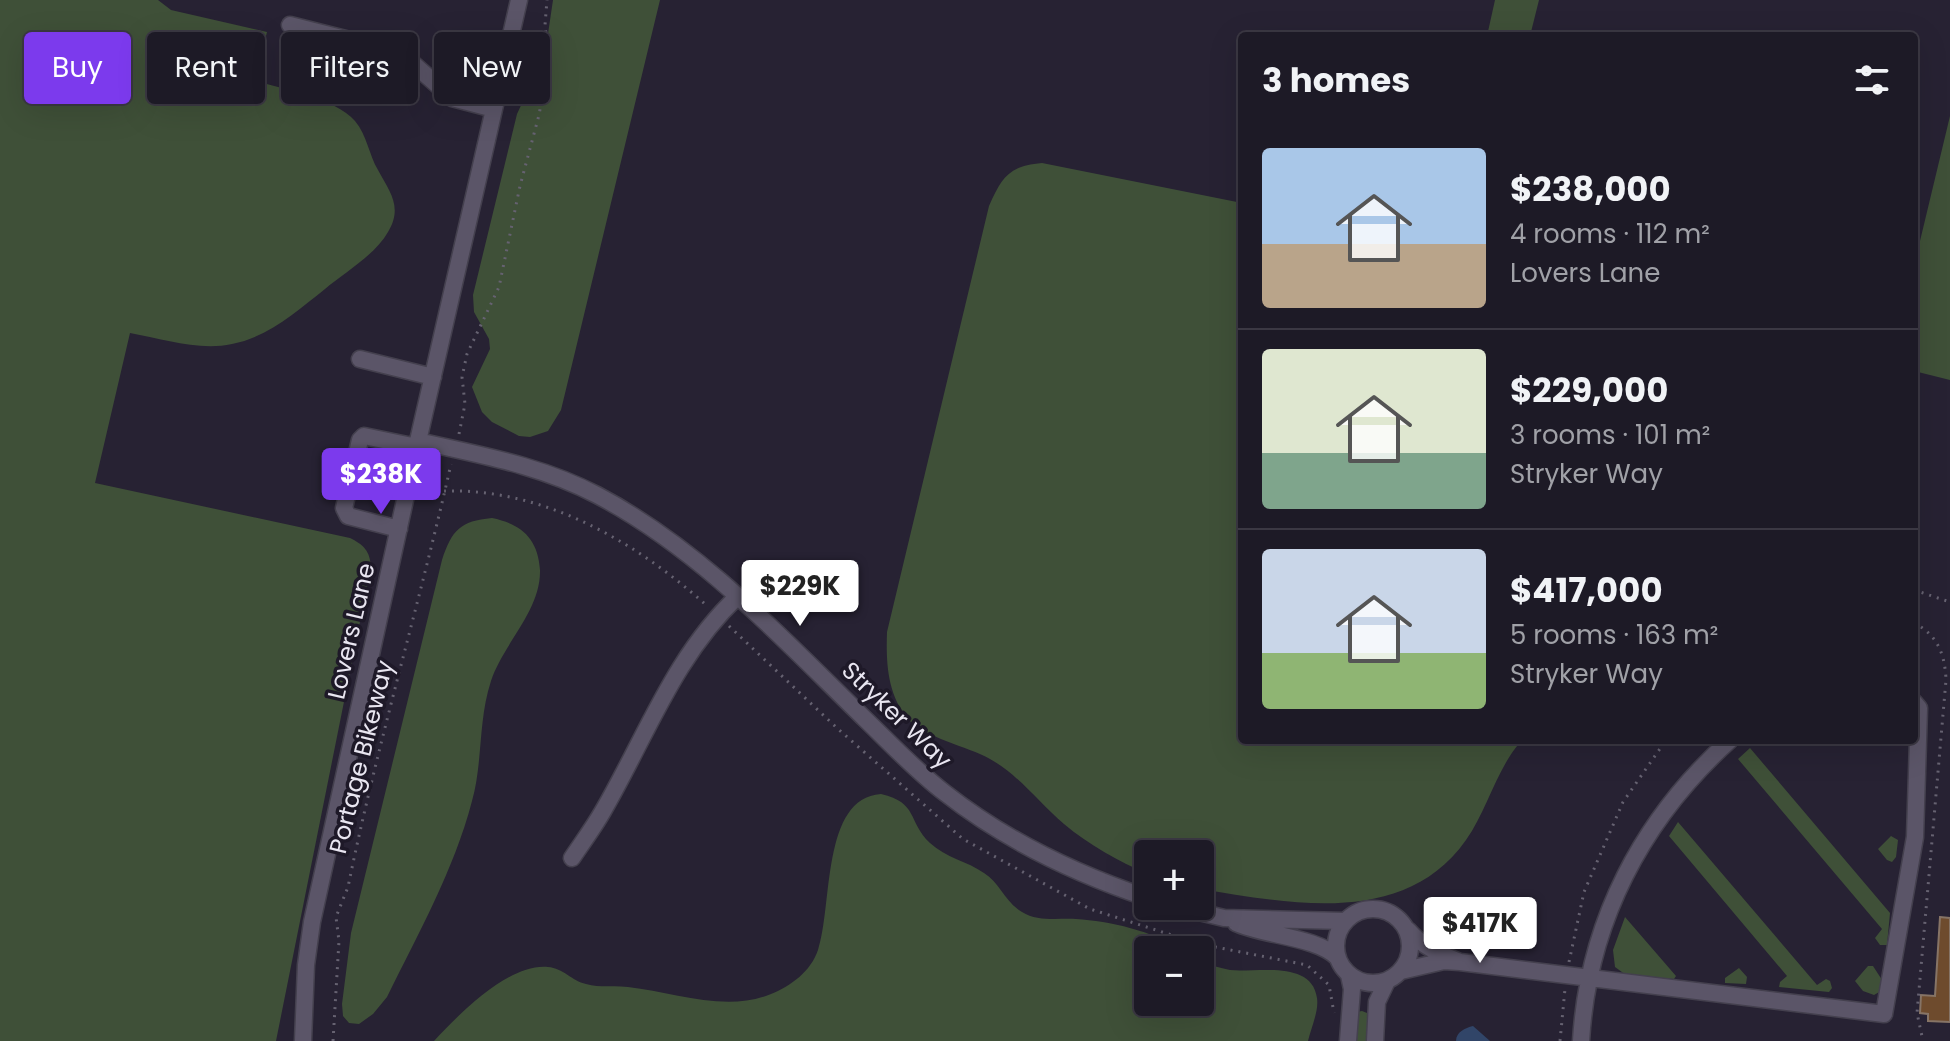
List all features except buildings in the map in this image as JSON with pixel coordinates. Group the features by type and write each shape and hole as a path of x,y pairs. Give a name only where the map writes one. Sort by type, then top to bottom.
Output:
{"street":[{"name":"Lovers Lane","path":"303,1041 306,965 312,922 519,0"},
{"path":"290,25 401,53 452,98 494,109"},
{"path":"360,359 433,377"},
{"name":"Stryker Way","path":"399,529 348,516 344,508 360,440 364,436 516,463 567,480 634,518 704,567 945,793 1025,845 1084,876 1134,893"},
{"path":"572,858 602,812 690,650 738,596"},
{"path":"1918,707 1918,740"},
{"path":"1581,1041 1588,976 1609,908 1623,876 1667,806 1726,744"},
{"path":"1349,975 1368,983 1444,961 1460,962 1884,1014 1915,837 1918,744"},
{"path":"1338,958 1338,932 1345,921 1354,913 1377,908 1398,918 1425,946 1460,962"},
{"path":"1214,916 1252,930 1323,946 1338,958 1349,975 1352,989 1348,1041"},
{"path":"1224,918 1345,921"},
{"path":"1375,1041 1377,1002 1411,950 1406,927"}],"path":[{"path":"461,426 465,404 462,377 467,354 499,287 520,186 539,115 549,60 545,25 547,0"},
{"name":"Portage Bikeway","path":"333,1041 339,941 336,917 348,887 389,708 447,484"},
{"path":"1918,591 1950,602"},
{"path":"1560,1041 1566,974 1584,892 1623,802 1663,744"}],"green space":[{"path":"0,0 158,0 171,10 267,32 265,40 265,32 147,32 147,104 265,104 265,84 281,88 281,104 335,106 355,121 362,132 393,200 394,215 388,232 359,263 293,314 258,336 232,344 207,346 130,333 95,483 350,538 363,546 371,567 276,1041 0,1041"},
{"path":"553,0 660,0 561,410 548,431 530,437 519,436 492,422 482,412 472,387 490,349 489,339 474,312 473,295 517,114 522,104 550,104 548,32"},
{"path":"1495,0 1539,0 1531,32 1488,32"},
{"path":"1950,116 1950,380 1918,372 1918,249"},
{"path":"1042,163 1238,202 1238,744 1519,744 1505,764 1466,840 1440,868 1411,887 1378,898 1343,903 1270,900 1214,891 1214,840 1134,840 1134,868 1074,832 1000,766 981,754 915,726 901,709 892,688 888,666 887,632 989,206 1003,180 1022,167"},
{"path":"492,518 511,524 532,541 539,559 539,585 528,613 491,681 484,711 475,786 445,877 387,997 373,1014 359,1024 349,1023 343,1016 342,1004 351,933 442,560 459,529 472,522"},
{"path":"1750,748 1890,913 1887,945 1880,945 1875,938 1882,929 1738,759"},
{"path":"881,794 901,802 930,843 990,877 1011,903 1028,915 1103,922 1155,936 1134,936 1134,1016 1214,1016 1214,966 1230,970 1281,970 1305,978 1313,986 1317,998 1316,1014 1308,1041 434,1041 486,992 517,973 533,968 553,968 591,985 628,987 700,1000 736,1002 786,987 815,958 823,931 839,834 848,814 862,800"},
{"path":"1678,822 1817,985 1826,979 1830,981 1832,988 1829,992 1779,987 1787,976 1669,836"},
{"path":"1891,836 1898,840 1896,857 1892,862 1878,849"},
{"path":"1625,917 1676,976 1674,979 1626,975 1615,967 1613,950"},
{"path":"1868,966 1873,966 1884,983 1881,991 1874,995 1863,991 1855,981"},
{"path":"1739,968 1747,977 1746,984 1725,983 1725,978"},
{"path":"1357,1012 1367,1013 1367,1041 1356,1041"}],"water":[{"path":"1473,1026 1490,1041 1456,1041 1459,1033"}]}
